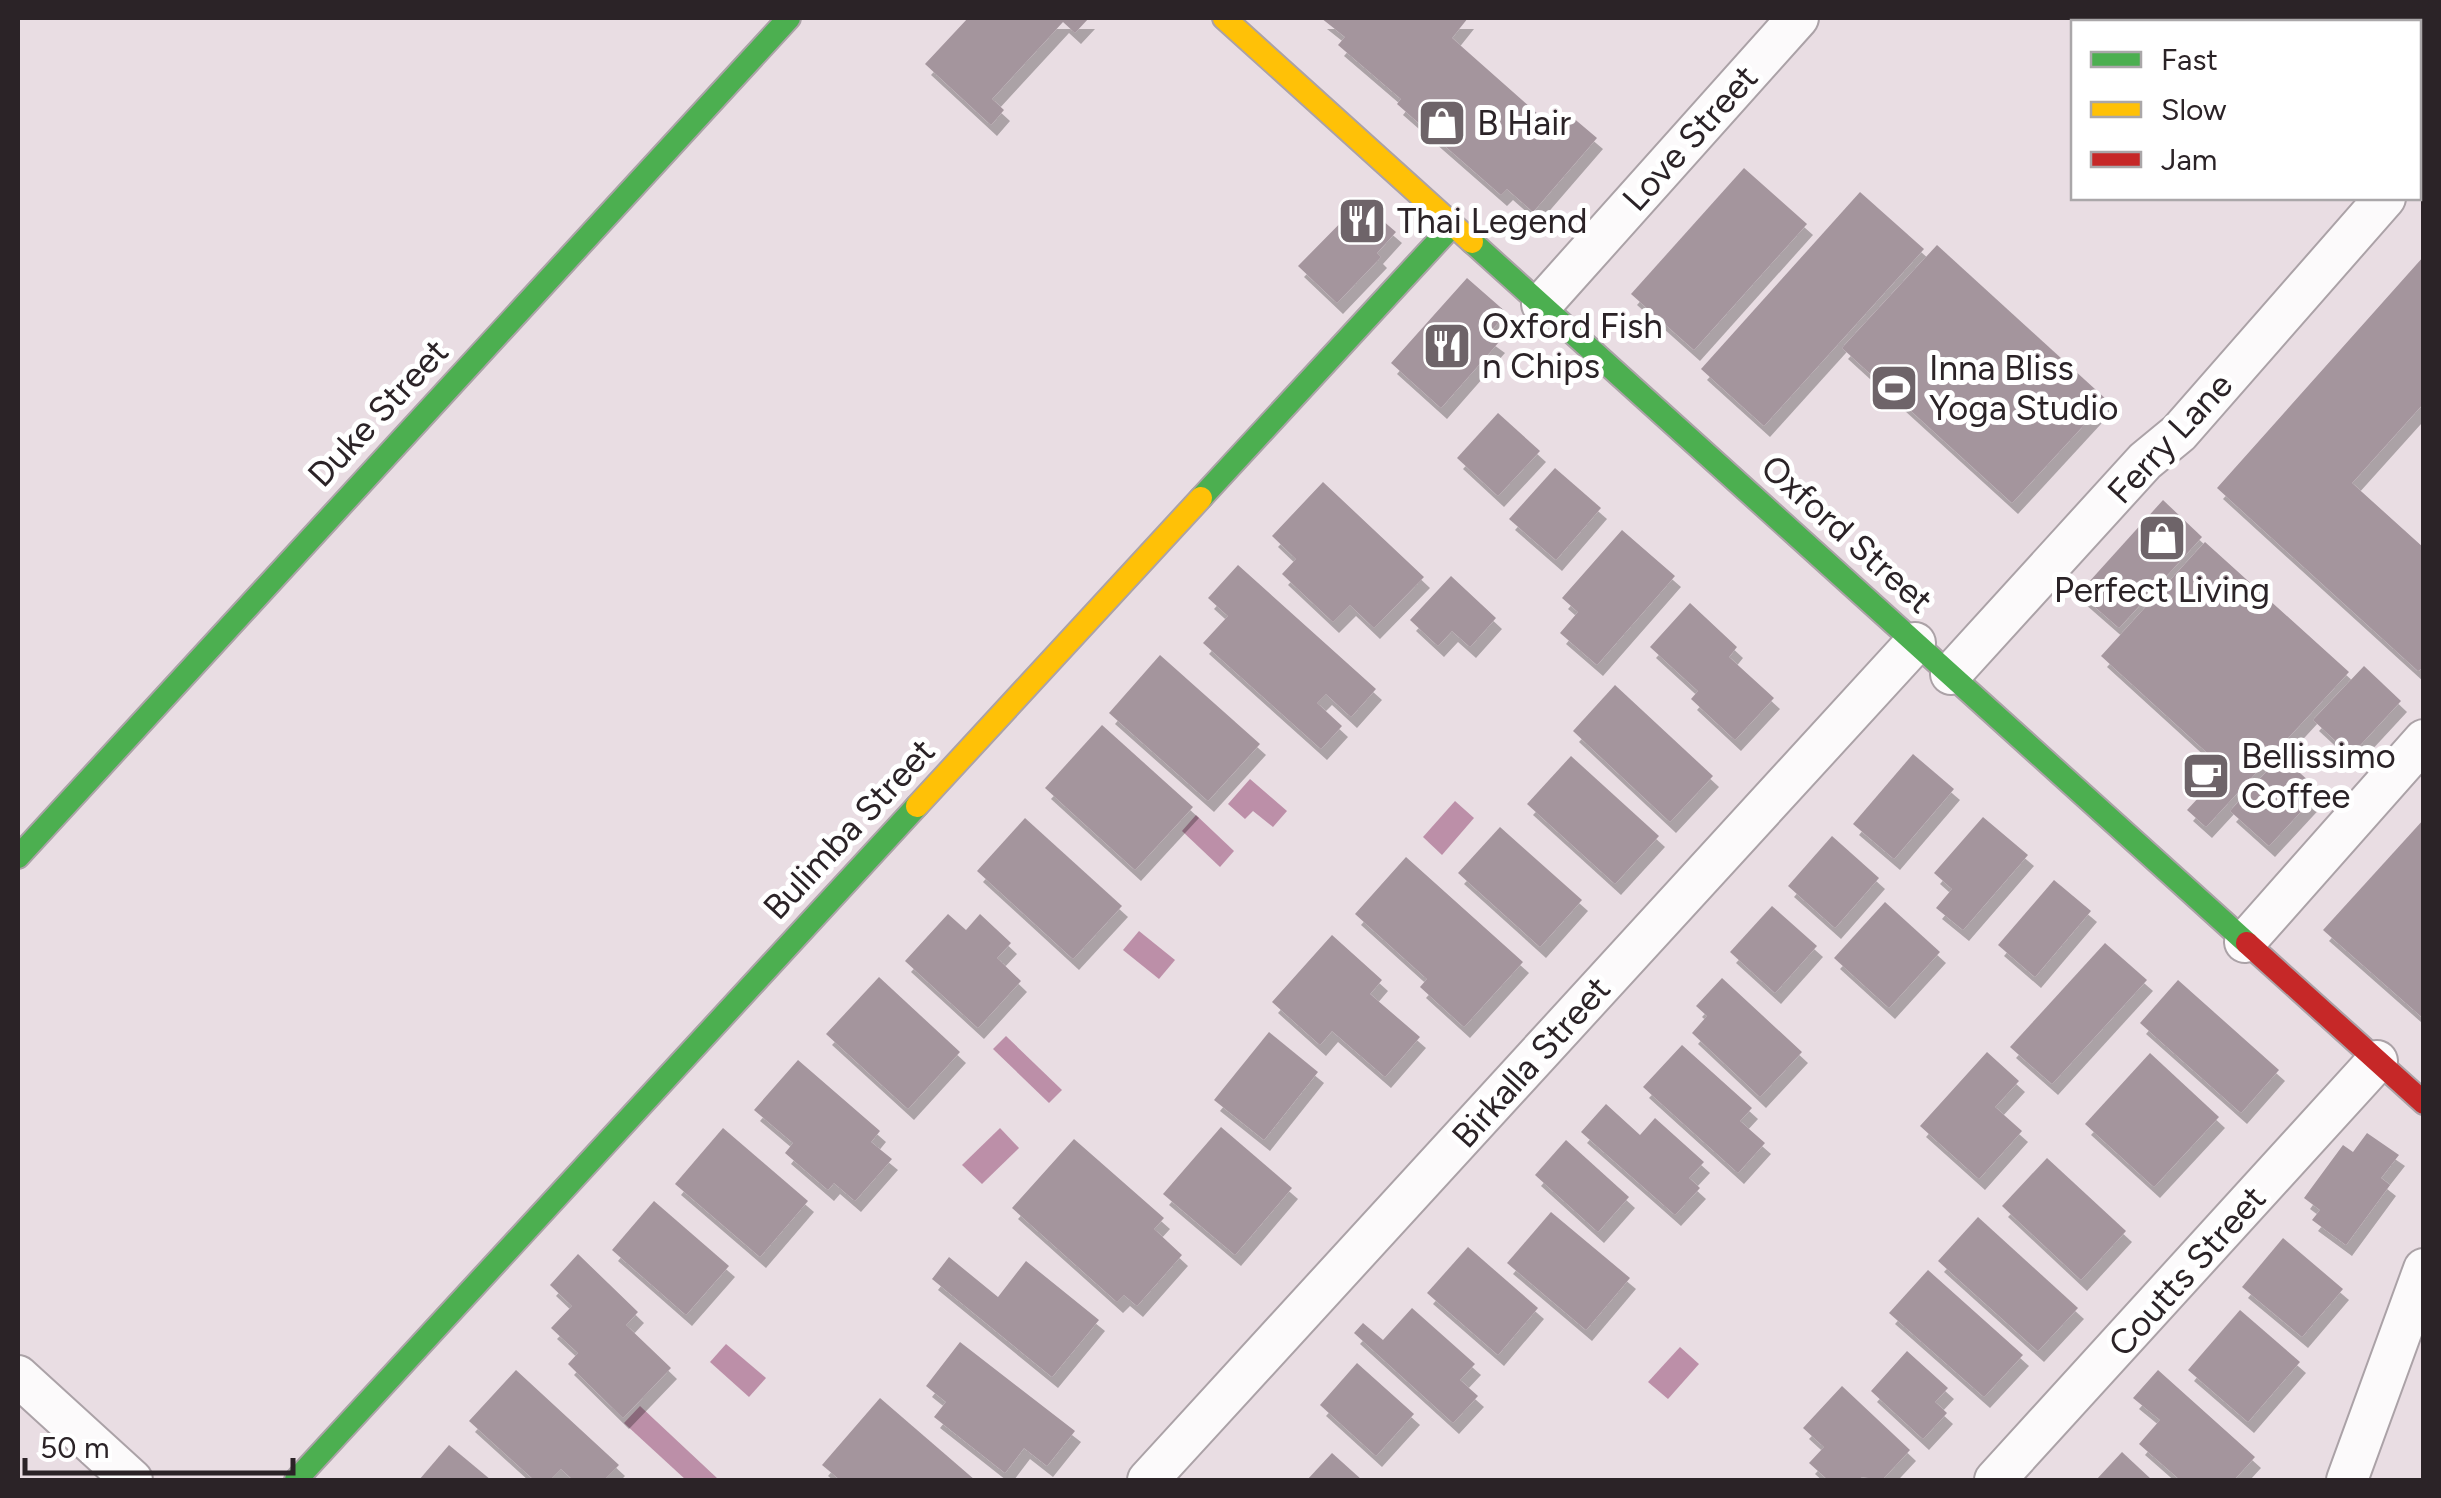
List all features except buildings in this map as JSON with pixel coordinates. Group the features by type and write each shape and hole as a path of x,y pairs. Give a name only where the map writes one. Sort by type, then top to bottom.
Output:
{"street":[{"name":"Duke Street","path":"18,857 790,18"},
{"name":"Oxford Street","path":"1224,18 2424,1103"},
{"name":"Love Street","path":"1542,304 1798,18"},
{"name":"Ferry Lane","path":"1950,674 2145,461 2179,433 2383,200"},
{"name":"Bulimba Street","path":"296,1480 1453,225"},
{"name":"Birkalla Street","path":"1148,1480 1915,643"},
{"path":"2245,942 2424,740"},
{"name":"Coutts Street","path":"1995,1480 2378,1061"},
{"path":"2348,1480 2424,1269"},
{"path":"18,1376 132,1480"}],"shaded area":[{"path":"1250,779 1287,811 1273,827 1253,811 1245,819 1228,804"},
{"path":"1455,801 1474,818 1442,855 1423,837"},
{"path":"1196,815 1234,851 1220,867 1182,831"},
{"path":"1139,931 1175,960 1159,979 1123,950"},
{"path":"1006,1036 1062,1090 1049,1103 993,1049"},
{"path":"1000,1128 1019,1148 982,1184 962,1165"},
{"path":"726,1344 766,1378 749,1397 710,1362"},
{"path":"1680,1347 1699,1364 1668,1399 1648,1382"},
{"path":"640,1406 718,1479 686,1480 624,1423"}],"traffic: fast":[{"path":"18,857 789,18"},
{"path":"1201,498 1453,225"},
{"path":"1472,242 2247,943"},
{"path":"296,1480 917,806"}],"traffic: slow":[{"path":"1224,18 1472,242"},
{"path":"917,806 1201,498"}],"traffic: jam":[{"path":"2247,943 2424,1103"}],"place":[{"name":"B Hair","path":"1442,123"},
{"name":"Thai Legend","path":"1362,221"},
{"name":"Oxford Fish n Chips","path":"1447,346"},
{"name":"Inna Bliss Yoga Studio","path":"1894,388"},
{"name":"Perfect Living","path":"2162,538"},
{"name":"Bellissimo Coffee","path":"2206,776"}]}
